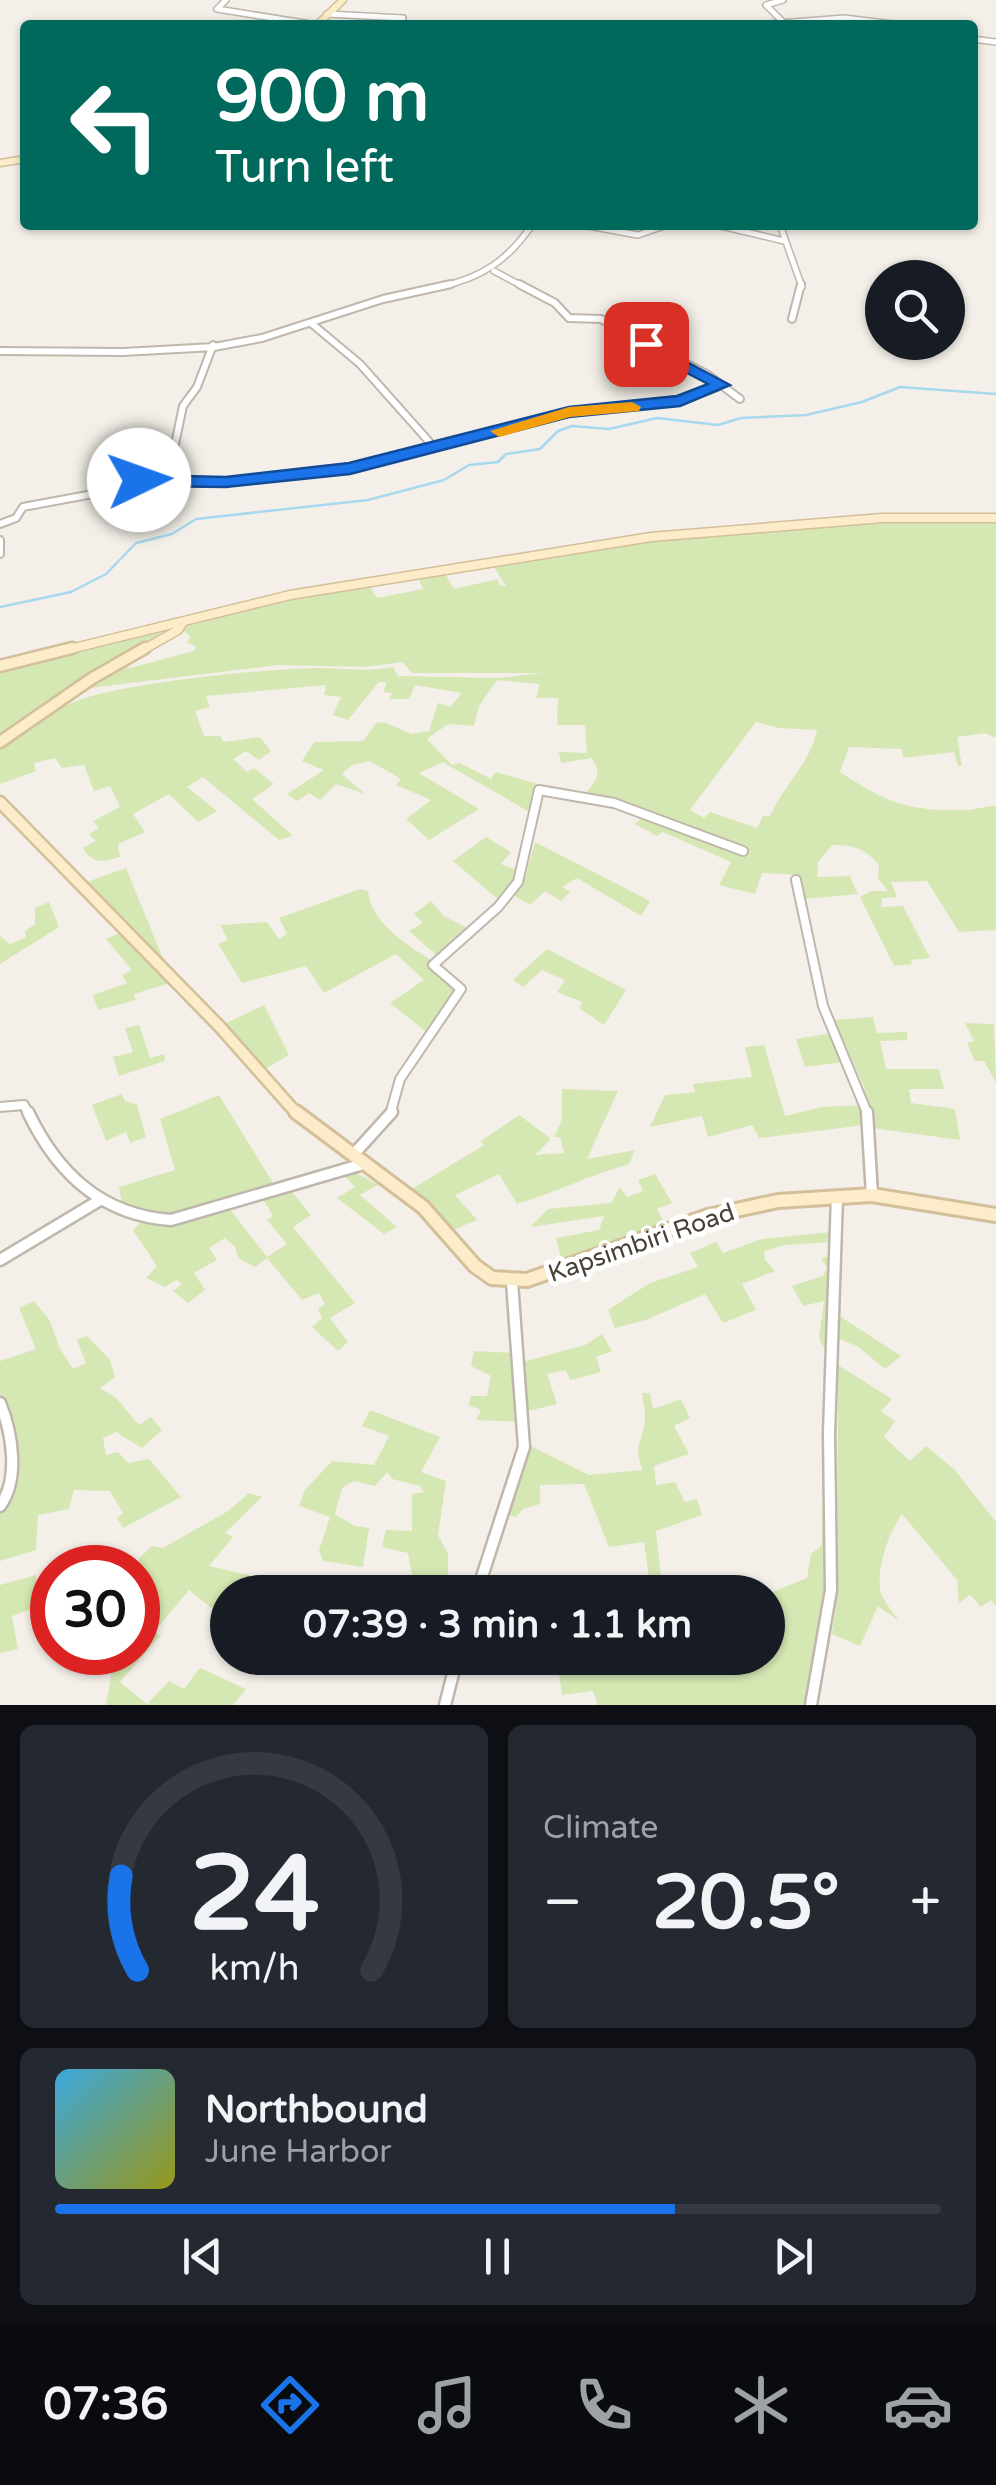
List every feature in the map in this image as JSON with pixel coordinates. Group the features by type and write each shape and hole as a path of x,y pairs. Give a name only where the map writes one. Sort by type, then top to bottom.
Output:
{"street":[{"path":"226,0 216,9 285,20"},
{"path":"322,20 343,0"},
{"path":"781,20 766,5 783,0"},
{"path":"327,14 403,18"},
{"path":"834,20 868,20"},
{"path":"0,351 240,344 364,304 469,281 494,271 528,230"},
{"path":"612,230 636,234 660,230"},
{"path":"737,230 784,241"},
{"path":"781,230 803,290 792,319"},
{"path":"494,271 548,299 568,318 601,319 722,385 740,399"},
{"path":"312,323 320,336 360,364 433,446"},
{"path":"139,480 147,457 174,449 184,406 197,387 213,346"},
{"path":"0,524 16,518 24,506 109,491 139,480 292,477 409,456 433,446 569,412 680,400 722,385"},
{"path":"0,666 350,584 700,530 882,518 996,518"},
{"path":"0,540 0,554"},
{"path":"0,742 91,679 178,630 183,622"},
{"path":"0,1107 24,1105 58,1165 100,1200 146,1218 170,1220 355,1161 389,1118 398,1099 400,1079 458,999 461,988 433,965 486,920 518,883 532,840 539,790 614,803 743,851"},
{"name":"Kapsimbiri Road","path":"0,802 220,1027 300,1117 434,1216 474,1266 492,1278 512,1282 552,1274 743,1206 872,1195 996,1215"},
{"path":"796,880 822,1006 867,1105 872,1195"},
{"path":"811,1705 831,1590 829,1432 837,1197"},
{"path":"0,1260 100,1200"},
{"path":"482,1575 524,1447 512,1282"},
{"path":"0,1403 10,1430 10,1493 0,1506"},
{"path":"445,1705 453,1675"}],"green space":[{"path":"996,519 996,738 985,733 957,737 962,766 958,766 954,752 903,758 902,749 849,747 840,772 872,792 913,807 964,810 996,806 996,930 959,932 927,881 891,882 897,897 882,898 881,907 903,906 930,958 911,960 912,964 894,966 860,897 871,891 888,891 878,878 879,865 863,851 832,845 818,862 817,877 850,876 858,894 805,899 797,875 762,873 755,894 719,885 731,862 663,832 657,836 635,824 644,815 675,825 636,807 585,794 597,777 592,758 561,763 559,752 587,753 585,725 557,725 558,698 536,698 540,684 497,680 479,706 474,726 448,724 427,739 452,765 460,763 491,779 496,772 541,785 532,792 531,813 443,762 419,773 479,809 429,840 406,819 431,800 396,785 401,779 370,761 352,765 342,774 365,794 336,784 320,800 309,793 297,801 287,794 324,770 302,761 314,742 363,741 376,723 384,722 411,734 429,731 438,703 451,707 461,693 415,685 409,699 389,699 392,693 383,692 387,682 379,682 348,720 333,715 341,697 324,695 326,685 206,696 210,707 195,711 204,736 220,736 224,742 260,737 271,751 259,760 246,751 233,759 247,772 254,768 274,784 252,799 293,836 279,840 203,777 187,787 217,811 198,822 169,794 133,814 145,832 118,844 120,857 99,861 83,848 96,841 89,834 99,828 93,821 120,807 110,786 94,791 84,765 62,768 55,758 34,763 36,771 0,784 0,747 16,734 72,703 122,689 228,674 316,668 393,667 398,676 498,678 543,673 412,673 402,662 365,667 278,665 81,689 119,666 130,668 194,651 196,646 186,642 191,637 182,629 187,623 276,601 369,585 377,598 423,589 417,576 443,571 454,589 498,579 499,585 506,586 492,564 673,536 803,523","holes":["756,722 817,730 803,763 770,816 763,816 757,828 710,812 704,818 690,810"]},
{"path":"180,624 0,740 0,668"},
{"path":"486,837 511,852 501,864 519,871 499,900 453,861"},
{"path":"535,842 650,901 641,916 577,878 562,887 570,892 561,901 545,891 530,905 513,895 525,878"},
{"path":"126,868 166,966 84,883"},
{"path":"360,889 368,891 383,923 431,960 431,968 458,990 429,1034 390,1003 424,980 396,954 324,993 306,966 242,983 218,944 228,940 220,925 267,922 279,939 287,934 279,918"},
{"path":"431,901 444,916 469,929 436,955 409,931 423,923 414,914"},
{"path":"49,902 59,927 0,964 0,936 10,944 26,937 25,931 35,924 35,908"},
{"path":"122,932 173,982 134,994 136,1000 98,1010 93,995 127,983 122,975 132,970 106,939"},
{"path":"547,949 626,990 604,1025 579,1008 582,1002 557,992 565,980 542,970 523,987 513,980"},
{"path":"264,1005 289,1055 263,1070 224,1024"},
{"path":"873,1017 877,1033 907,1032 907,1040 880,1041 886,1069 939,1069 944,1089 909,1089 911,1103 955,1109 960,1140 872,1128 864,1087 833,1020"},
{"path":"965,1023 994,1024 996,1083 984,1061 975,1061 967,1043 974,1041"},
{"path":"139,1025 150,1058 164,1054 165,1061 119,1076 113,1057 133,1052 125,1028"},
{"path":"832,1033 844,1062 805,1067 796,1039"},
{"path":"764,1045 785,1116 822,1107 862,1105 864,1125 759,1138 752,1125 708,1137 702,1116 650,1127 665,1095 695,1092 693,1084 752,1077 745,1047"},
{"path":"562,1089 618,1091 587,1159 635,1150 629,1164 517,1204 499,1174 455,1195 477,1220 453,1230 407,1192 484,1145 481,1141 519,1115 551,1139 535,1155 564,1153 560,1137 554,1137 562,1120"},
{"path":"122,1094 125,1101 137,1105 146,1137 130,1143 126,1132 106,1141 92,1105"},
{"path":"219,1095 275,1186 163,1216 122,1204 119,1187 175,1170 160,1119"},
{"path":"355,1172 378,1185 360,1195 397,1227 384,1234 337,1198 355,1187 343,1174"},
{"path":"655,1174 672,1203 657,1209 667,1227 563,1265 556,1238 599,1230 604,1216 530,1227 548,1209 611,1203 620,1187 627,1197 643,1191 638,1180"},
{"path":"292,1192 311,1215 293,1227 355,1303 330,1318 348,1342 338,1351 312,1327 322,1318 318,1309 325,1304 319,1293 302,1300 267,1258 255,1267 239,1259 235,1247 225,1238 209,1248 217,1260 194,1273 205,1290 188,1303 173,1291 182,1284 176,1280 165,1287 146,1278 157,1266 133,1230 140,1223 173,1224 229,1208 267,1257 287,1244 267,1220 273,1216 263,1199"},
{"path":"832,1232 832,1242 785,1245 764,1251 765,1260 775,1271 742,1284 756,1310 723,1323 705,1294 646,1320 615,1328 608,1310 650,1283 698,1267 690,1253 716,1242 723,1253 762,1239"},
{"path":"831,1256 829,1347 822,1345 819,1337 824,1301 803,1306 792,1286 823,1276 827,1268 821,1258"},
{"path":"34,1301 50,1321 60,1349 73,1369 86,1363 77,1340 87,1336 110,1360 115,1377 100,1388 116,1398 139,1425 151,1417 162,1430 142,1448 116,1432 103,1438 106,1455 118,1452 128,1463 149,1459 181,1497 123,1528 117,1518 123,1513 110,1491 74,1490 69,1509 38,1515 36,1545 30,1545 30,1552 0,1561 0,1510 12,1502 13,1495 14,1429 0,1394 0,1361 36,1349 19,1308"},
{"path":"838,1315 901,1356 885,1369 857,1346 837,1338"},
{"path":"602,1334 612,1351 596,1357 601,1372 570,1380 566,1370 547,1374 557,1404 528,1411 523,1362 585,1345"},
{"path":"474,1351 514,1353 519,1422 476,1420 481,1410 468,1405 471,1396 487,1396 491,1376 471,1366"},
{"path":"829,1357 825,1599 805,1705 598,1705 593,1691 562,1695 559,1675 785,1675 785,1587 807,1578 811,1554 822,1545 824,1358"},
{"path":"838,1365 892,1399 881,1411 895,1421 884,1437 910,1461 926,1446 954,1469 996,1522 996,1607 991,1600 981,1607 970,1595 959,1603 957,1580 902,1514 888,1541 880,1573 881,1593 899,1621 878,1606 860,1646 832,1634 837,1599"},
{"path":"642,1393 650,1393 653,1409 681,1399 690,1418 674,1426 689,1454 654,1466 656,1485 675,1482 685,1502 697,1499 702,1515 656,1531 661,1575 649,1575 644,1542 609,1547 584,1484 540,1485 540,1504 523,1509 516,1517 506,1515 522,1477 529,1445 589,1475 643,1470 638,1449 645,1410"},
{"path":"370,1410 440,1437 421,1472 446,1481 438,1535 448,1554 448,1575 412,1575 408,1553 382,1547 386,1530 412,1531 412,1494 424,1492 420,1486 392,1479 387,1472 375,1486 354,1481 342,1488 335,1514 355,1526 369,1528 363,1567 323,1561 319,1550 330,1517 299,1506 305,1490 332,1461 374,1465 389,1436 362,1426"},
{"path":"249,1493 262,1497 225,1533 233,1537 209,1566 248,1575 210,1575 210,1607 189,1590 160,1625 160,1547 228,1511"},
{"path":"30,1577 30,1610 12,1616 18,1649 0,1653 0,1585"},
{"path":"200,1668 246,1689 233,1705 106,1705 111,1675 126,1675 120,1682 147,1704 169,1681 184,1689"}],"waterway":[{"path":"0,607 71,592 106,574 136,543 172,534 196,519 368,500 444,480 469,465 498,462 506,454 540,449 558,431 572,426 609,429 657,418 718,425 741,418 806,415 862,402 900,387 996,394"}],"slow traffic":[{"path":"499,431 569,412 632,407"}],"route":[{"path":"139,480 196,478 226,482 350,468 418,454 433,446 569,412 680,400 722,385 646,344"}]}
